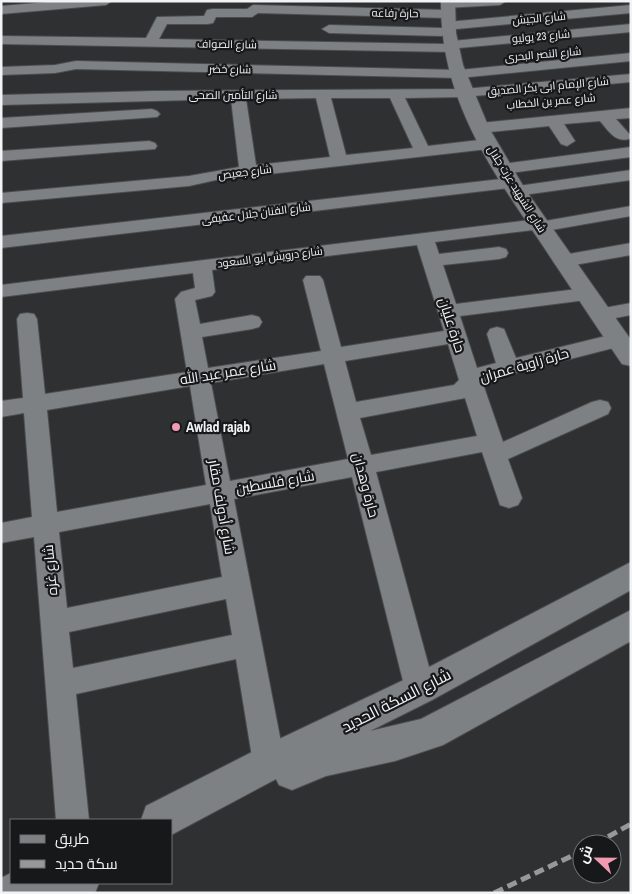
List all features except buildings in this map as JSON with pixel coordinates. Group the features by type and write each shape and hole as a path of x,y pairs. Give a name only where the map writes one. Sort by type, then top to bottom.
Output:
{"street":[{"path":"457,51 500,1"},
{"path":"1,10 101,5"},
{"path":"328,46 332,6"},
{"name":"حارة رفاعه","path":"151,42 162,20 208,20 212,13 253,8 332,6 457,51"},
{"path":"247,44 253,8"},
{"name":"شارع الجيش","path":"457,51 631,9"},
{"name":"شارع 23 يوليو","path":"457,51 631,28"},
{"path":"329,29 457,51 631,57"},
{"name":"شارع الصواف","path":"1,40 100,35 151,42 457,51"},
{"name":"شارع النصر البحرى","path":"457,51 631,46"},
{"name":"شارع خضر","path":"1,71 55,69 76,65 457,51"},
{"name":"شارع الإمام ابى بكر الصديق","path":"457,51 631,78"},
{"name":"شارع التأمين الصحى","path":"1,100 153,95 396,94 457,51"},
{"name":"شارع الشهيد عزت جلال","path":"457,51 484,136 539,226 631,358"},
{"path":"238,94 248,172"},
{"path":"322,94 339,161"},
{"path":"396,94 423,152"},
{"path":"148,164 153,95"},
{"name":"شارع جعيص","path":"1,198 189,181 248,172 423,152 484,136 554,121 631,113"},
{"path":"604,116 623,136"},
{"path":"554,121 567,141"},
{"path":"1,138 63,127 151,122"},
{"path":"1,123 63,127"},
{"path":"60,152 63,127"},
{"path":"1,156 149,146"},
{"path":"510,181 631,152"},
{"path":"510,181 631,174"},
{"name":"شارع الفنان جلال عفيفى","path":"1,242 510,181"},
{"name":"شارع درويش ابو السعود","path":"1,291 424,238 539,226 631,211"},
{"name":"حارة عليان","path":"424,238 509,498"},
{"path":"563,261 631,249"},
{"path":"431,261 499,253"},
{"name":"شارع أدولف مقار","path":"202,265 205,292 188,296 186,299 270,763"},
{"name":"حارة وهدان","path":"314,280 360,467 420,689"},
{"path":"448,311 586,294"},
{"path":"600,315 631,309"},
{"name":"شارع غزه","path":"28,319 72,819"},
{"path":"191,332 252,322"},
{"path":"497,334 508,368"},
{"name":"شارع عمر عبد الله","path":"1,409 456,336"},
{"name":"حارة زاوية عمران","path":"347,412 461,391 481,374 618,340"},
{"name":"شارع فلسطين","path":"1,533 360,467 493,449 600,408"},
{"name":"شارع السكة الحديد","path":"162,819 420,689 631,575"},
{"path":"55,623 237,585"},
{"path":"172,834 302,766 324,757 413,740 430,733 631,624"},
{"path":"60,684 248,644"},
{"path":"13,893 33,884"},
{"path":"59,893 77,884"}],"railway":[{"path":"613,834 631,824"},
{"path":"494,893 572,856"}],"place":[{"name":"Awlad rajab","path":"176,427"}]}
